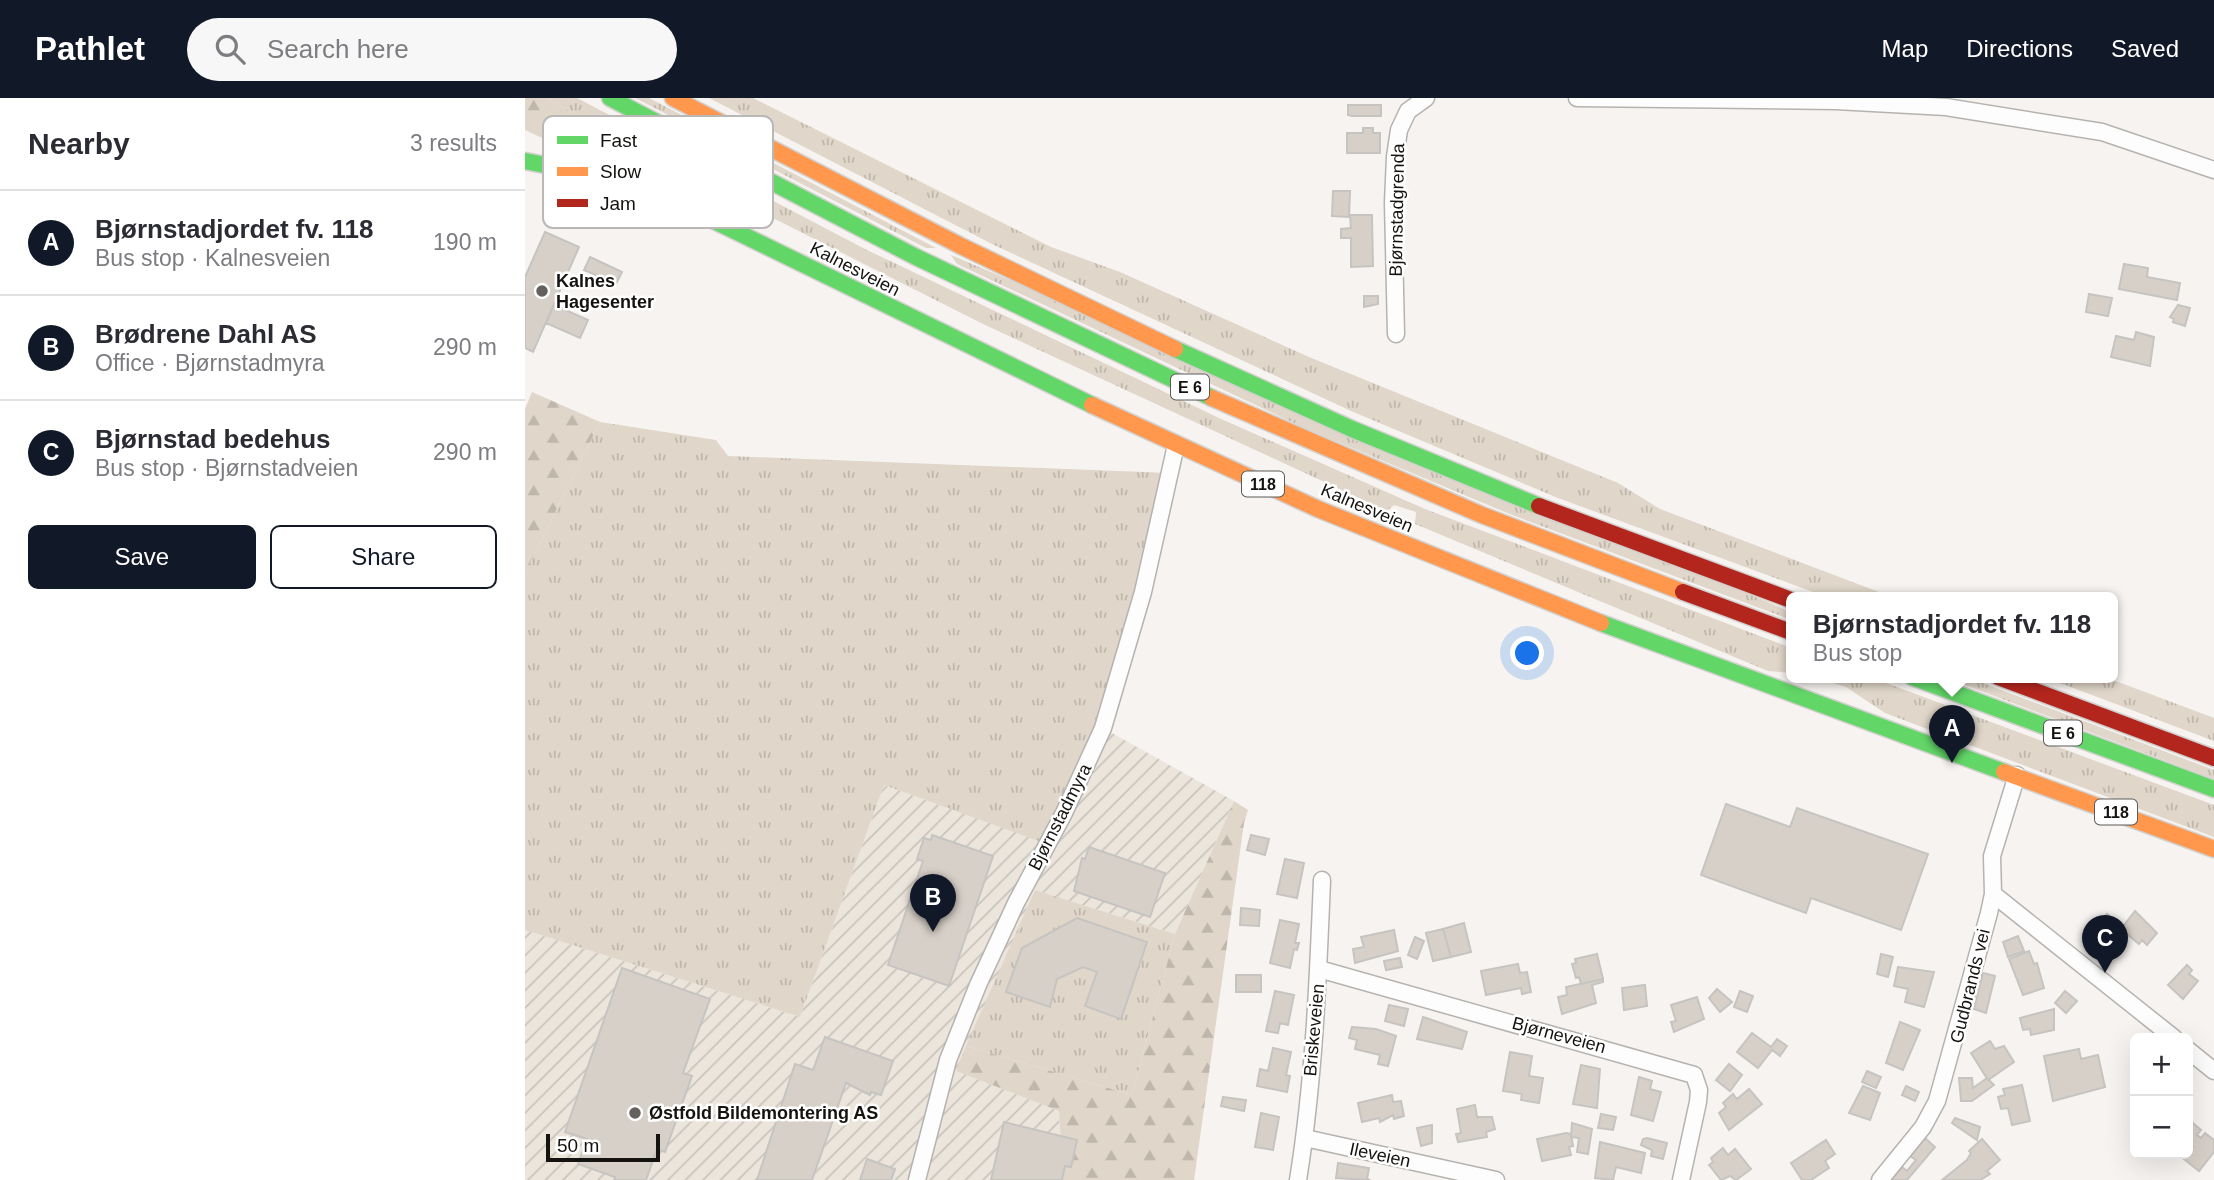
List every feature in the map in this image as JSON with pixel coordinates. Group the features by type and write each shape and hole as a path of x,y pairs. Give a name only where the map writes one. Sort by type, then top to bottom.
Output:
{"main road":[{"name":"E 6","path":"610,98 645,116"},
{"name":"E 6","path":"673,98 708,116"},
{"name":"E 6","path":"773,149 989,259 1302,406 1514,496 1786,598"},
{"name":"Kalnesveien","path":"525,161 543,165"},
{"name":"E 6","path":"773,182 930,263 1277,427 1516,529 1786,630"},
{"name":"Kalnesveien","path":"728,228 999,362 1318,509 1483,577 2214,849"},
{"name":"E 6","path":"1928,683 2214,789"},
{"name":"E 6","path":"2014,683 2214,758"}],"street":[{"name":"Bjørnstadgrenda","path":"1396,334 1393,203 1395,157 1399,130 1408,111 1426,98"},
{"path":"1577,98 1836,101 1946,107 2102,132 2214,170"},
{"name":"Bjørnstadmyra","path":"917,1180 948,1060 978,985 1016,903 1064,813 1103,728 1143,592 1176,445"},
{"name":"Gudbrands vei","path":"1880,1180 1923,1127 1937,1101 1958,1033 1993,894 1992,856 2017,775"},
{"name":"Briskeveien","path":"1298,1180 1305,1138 1319,969 1322,880"},
{"path":"1993,894 2168,1033"},
{"name":"Bjørneveien","path":"1319,969 1694,1075 1699,1090 1698,1102 1681,1180"},
{"path":"2193,1054 2214,1071"},
{"name":"Ileveien","path":"1305,1138 1496,1180"}],"shaded area":[{"path":"1103,728 1234,801 1175,934 1035,890 957,1071 1059,1111 1062,1161 1057,1180 525,1180 525,930 800,1017 884,785 953,810"}],"green space":[{"path":"525,98 547,98 574,116 543,116 543,138 525,130"},
{"path":"547,98 577,98 611,116 574,116"},
{"path":"635,98 649,98 683,116 670,116"},
{"path":"709,98 753,98 1051,247 1120,272 1309,357 1618,483 1660,509 1879,592 1813,592 1558,498 1351,411 994,245 773,131 773,116 744,116"},
{"path":"773,163 936,248 926,248 773,169"},
{"path":"773,201 865,249 1219,418 1425,509 1786,646 1786,673 1768,671 1415,524 1416,512 1394,505 1387,511 981,323 773,218"},
{"path":"951,255 1786,610 1786,618 1507,513 1300,426 957,264"},
{"path":"532,392 600,422 525,573 525,409"},
{"path":"600,422 716,440 728,456 1170,473 1127,649 1047,844 884,785 800,1017 525,930 525,573"},
{"path":"2118,682 2214,718 2214,741 2060,683"},
{"path":"1833,683 1886,683 2214,805 2214,837 1885,713 1846,687"},
{"path":"1960,683 1983,683 2214,770 2214,779"},
{"path":"1234,801 1248,810 1194,1180 1057,1180 1062,1161 1059,1111 956,1071 966,1046 1132,1095 1175,934"},
{"path":"1035,890 1175,934 1132,1095 966,1046"}],"building":[{"path":"1348,105 1381,105 1381,116 1348,115"},
{"path":"1363,128 1373,128 1373,133 1380,133 1380,153 1347,153 1347,133 1363,133"},
{"path":"1333,191 1350,191 1349,217 1332,216"},
{"path":"1350,215 1372,215 1373,266 1351,267 1351,238 1341,238 1341,229 1351,228"},
{"name":"Kalnes Hagesenter","path":"545,232 579,247 533,352 525,348 525,277"},
{"path":"590,257 622,272 616,284 584,270"},
{"path":"2124,264 2148,268 2147,277 2180,283 2177,300 2119,289"},
{"path":"2089,294 2112,298 2108,316 2086,312"},
{"path":"1364,296 1378,296 1378,304 1364,307"},
{"path":"554,305 588,320 580,338 546,323"},
{"path":"2178,305 2190,308 2185,326 2173,322 2174,319 2170,317"},
{"path":"2136,332 2154,337 2150,366 2111,357 2116,336 2134,340"},
{"path":"1726,804 1790,827 1797,808 1928,854 1901,930 1811,898 1806,913 1701,875"},
{"path":"932,835 993,856 949,986 888,965 923,861 917,859 924,838 931,840"},
{"path":"1251,835 1269,839 1265,855 1247,850"},
{"path":"1089,847 1165,873 1150,917 1074,891 1082,858 1085,859"},
{"path":"1285,859 1304,863 1297,898 1277,894"},
{"path":"1241,908 1260,910 1259,926 1240,925"},
{"path":"2135,911 2157,933 2147,945 2142,940 2139,944 2121,929"},
{"path":"2107,914 2117,923 2100,944 2089,935"},
{"path":"1077,918 1147,942 1121,1019 1085,1006 1097,972 1083,967 1057,979 1050,1007 1006,992 1022,948"},
{"path":"1280,920 1299,924 1295,943 1299,943 1297,950 1294,949 1290,968 1270,963"},
{"path":"1464,923 1471,952 1451,957 1443,929"},
{"path":"1443,929 1451,957 1433,961 1426,933"},
{"path":"1394,930 1398,951 1355,963 1353,949 1364,947 1361,937"},
{"path":"2018,936 2024,951 2008,957 2003,942"},
{"path":"1415,937 1424,941 1417,959 1408,955"},
{"path":"2029,951 2034,964 2037,963 2044,988 2023,995 2009,959"},
{"path":"1597,954 1603,979 1581,984 1572,964 1576,963 1575,959"},
{"path":"1881,954 1893,957 1888,977 1877,974"},
{"path":"1400,958 1402,967 1386,970 1384,961"},
{"path":"1518,964 1520,973 1527,972 1531,992 1522,994 1521,988 1486,995 1481,971"},
{"path":"2187,965 2192,970 2189,974 2198,981 2183,999 2168,985"},
{"path":"1898,967 1934,972 1924,1007 1905,1002 1908,989 1894,986"},
{"path":"622,968 710,999 683,1073 692,1076 665,1152 657,1149 646,1180 614,1180 615,1177 578,1164 587,1139 565,1132"},
{"path":"1983,973 1995,976 1986,1013 1974,1009"},
{"path":"1236,975 1261,975 1261,992 1236,992"},
{"path":"1603,979 1603,982 1592,985 1596,1003 1562,1014 1558,997 1567,995 1566,987"},
{"path":"1645,985 1647,1006 1624,1010 1622,988"},
{"path":"1717,989 1732,1002 1720,1012 1709,998"},
{"path":"1275,991 1294,995 1288,1025 1280,1023 1278,1033 1266,1031"},
{"path":"1740,991 1753,996 1747,1012 1734,1007"},
{"path":"2065,991 2077,1001 2066,1013 2055,1003"},
{"path":"1697,997 1704,1019 1674,1032 1671,1022 1676,1021 1671,1005"},
{"path":"1389,1005 1408,1009 1404,1026 1385,1021"},
{"path":"2054,1009 2054,1030 2031,1035 2030,1029 2023,1030 2020,1018"},
{"path":"1423,1017 1467,1032 1462,1049 1417,1039"},
{"path":"1900,1022 1920,1030 1903,1070 1886,1063"},
{"path":"1352,1027 1376,1029 1396,1036 1388,1066 1378,1064 1380,1055 1355,1049 1357,1040 1349,1038"},
{"path":"1752,1033 1771,1047 1777,1039 1787,1046 1780,1056 1772,1050 1758,1068 1737,1052"},
{"path":"825,1037 893,1061 881,1095 871,1092 870,1095 846,1083 812,1180 757,1180 795,1064 813,1070"},
{"path":"1990,1041 1995,1049 2004,1046 2014,1062 1988,1080 1971,1053"},
{"path":"1273,1048 1291,1052 1286,1075 1290,1076 1287,1092 1257,1086 1260,1069 1268,1071"},
{"path":"2079,1049 2081,1059 2098,1055 2105,1087 2053,1101 2044,1056"},
{"path":"1510,1052 1532,1056 1529,1076 1543,1078 1539,1103 1521,1100 1522,1094 1503,1091"},
{"path":"1729,1064 1742,1075 1730,1091 1716,1080"},
{"path":"1581,1065 1600,1069 1597,1108 1573,1104"},
{"path":"1867,1071 1881,1077 1876,1088 1862,1082"},
{"path":"1639,1077 1652,1081 1650,1089 1661,1092 1653,1121 1631,1115"},
{"path":"1959,1078 1972,1078 1973,1088 1987,1078 1994,1085 1972,1101 1961,1101"},
{"path":"2022,1085 2030,1121 2012,1125 2008,1108 2001,1109 1998,1097 2005,1095 2003,1089"},
{"path":"1863,1086 1880,1093 1870,1120 1849,1113"},
{"path":"1906,1086 1919,1092 1915,1101 1902,1095"},
{"path":"1749,1089 1762,1104 1729,1130 1719,1113 1726,1107 1723,1103 1733,1094 1737,1099"},
{"path":"1392,1095 1393,1102 1401,1101 1404,1116 1394,1119 1393,1115 1380,1122 1379,1118 1362,1122 1358,1103"},
{"path":"1223,1097 1246,1100 1244,1111 1221,1106"},
{"path":"1475,1105 1477,1117 1492,1117 1495,1129 1486,1132 1487,1137 1458,1142 1456,1134 1461,1133 1457,1109"},
{"path":"1261,1113 1279,1117 1273,1150 1255,1147"},
{"path":"1601,1114 1616,1117 1613,1130 1598,1128"},
{"path":"1955,1118 1980,1127 1977,1140 1952,1123"},
{"path":"1004,1122 1077,1140 1071,1167 1065,1166 1062,1180 991,1180"},
{"path":"1572,1123 1592,1129 1588,1154 1577,1152 1579,1138 1571,1137"},
{"path":"2193,1123 2201,1130 2197,1135 2201,1138 2205,1133 2214,1140 2214,1152 2199,1171 2184,1159 2193,1159"},
{"path":"1432,1125 1432,1143 1421,1146 1417,1128"},
{"path":"1571,1134 1571,1155 1542,1161 1537,1139"},
{"path":"1925,1138 1935,1147 1907,1180 1891,1180 1902,1167 1907,1171 1916,1160 1910,1156"},
{"path":"1643,1139 1667,1143 1663,1159 1651,1156 1652,1150 1641,1145"},
{"path":"1982,1139 2000,1160 1987,1171 1990,1174 1980,1180 1942,1180 1967,1160 1971,1153 1969,1151"},
{"path":"1826,1140 1835,1154 1825,1161 1829,1168 1811,1180 1802,1180 1791,1163"},
{"path":"1600,1142 1645,1153 1641,1173 1616,1167 1613,1180 1595,1178"},
{"path":"1723,1148 1728,1155 1735,1149 1751,1169 1736,1180 1730,1176 1721,1180 1709,1165 1713,1162 1711,1158"},
{"path":"867,1159 895,1169 891,1180 860,1180"},
{"path":"1338,1163 1369,1168 1367,1179 1370,1180 1336,1178"}],"traffic: fast":[{"path":"610,98 645,116"},
{"path":"525,161 543,165"},
{"path":"773,183 916,257 1212,398"},
{"path":"729,228 1092,405"},
{"path":"1175,349 1352,429 1539,506"},
{"path":"1601,623 2004,772"},
{"path":"1928,683 2214,789"}],"traffic: slow":[{"path":"673,98 708,116"},
{"path":"773,149 961,246 1175,349"},
{"path":"1212,398 1482,515 1683,592"},
{"path":"1092,405 1318,509 1601,623"},
{"path":"2004,772 2214,849"}],"traffic: jam":[{"path":"1539,506 1786,598"},
{"path":"1683,592 1786,630"},
{"path":"2014,683 2214,758"}],"place":[{"name":"Kalnes Hagesenter","path":"542,291"},
{"name":"Bjørnstadjordet fv. 118","path":"1952,763"},
{"name":"Brødrene Dahl AS","path":"933,932"},
{"name":"Bjørnstad bedehus","path":"2105,973"},
{"name":"Østfold Bildemontering AS","path":"635,1113"}]}
